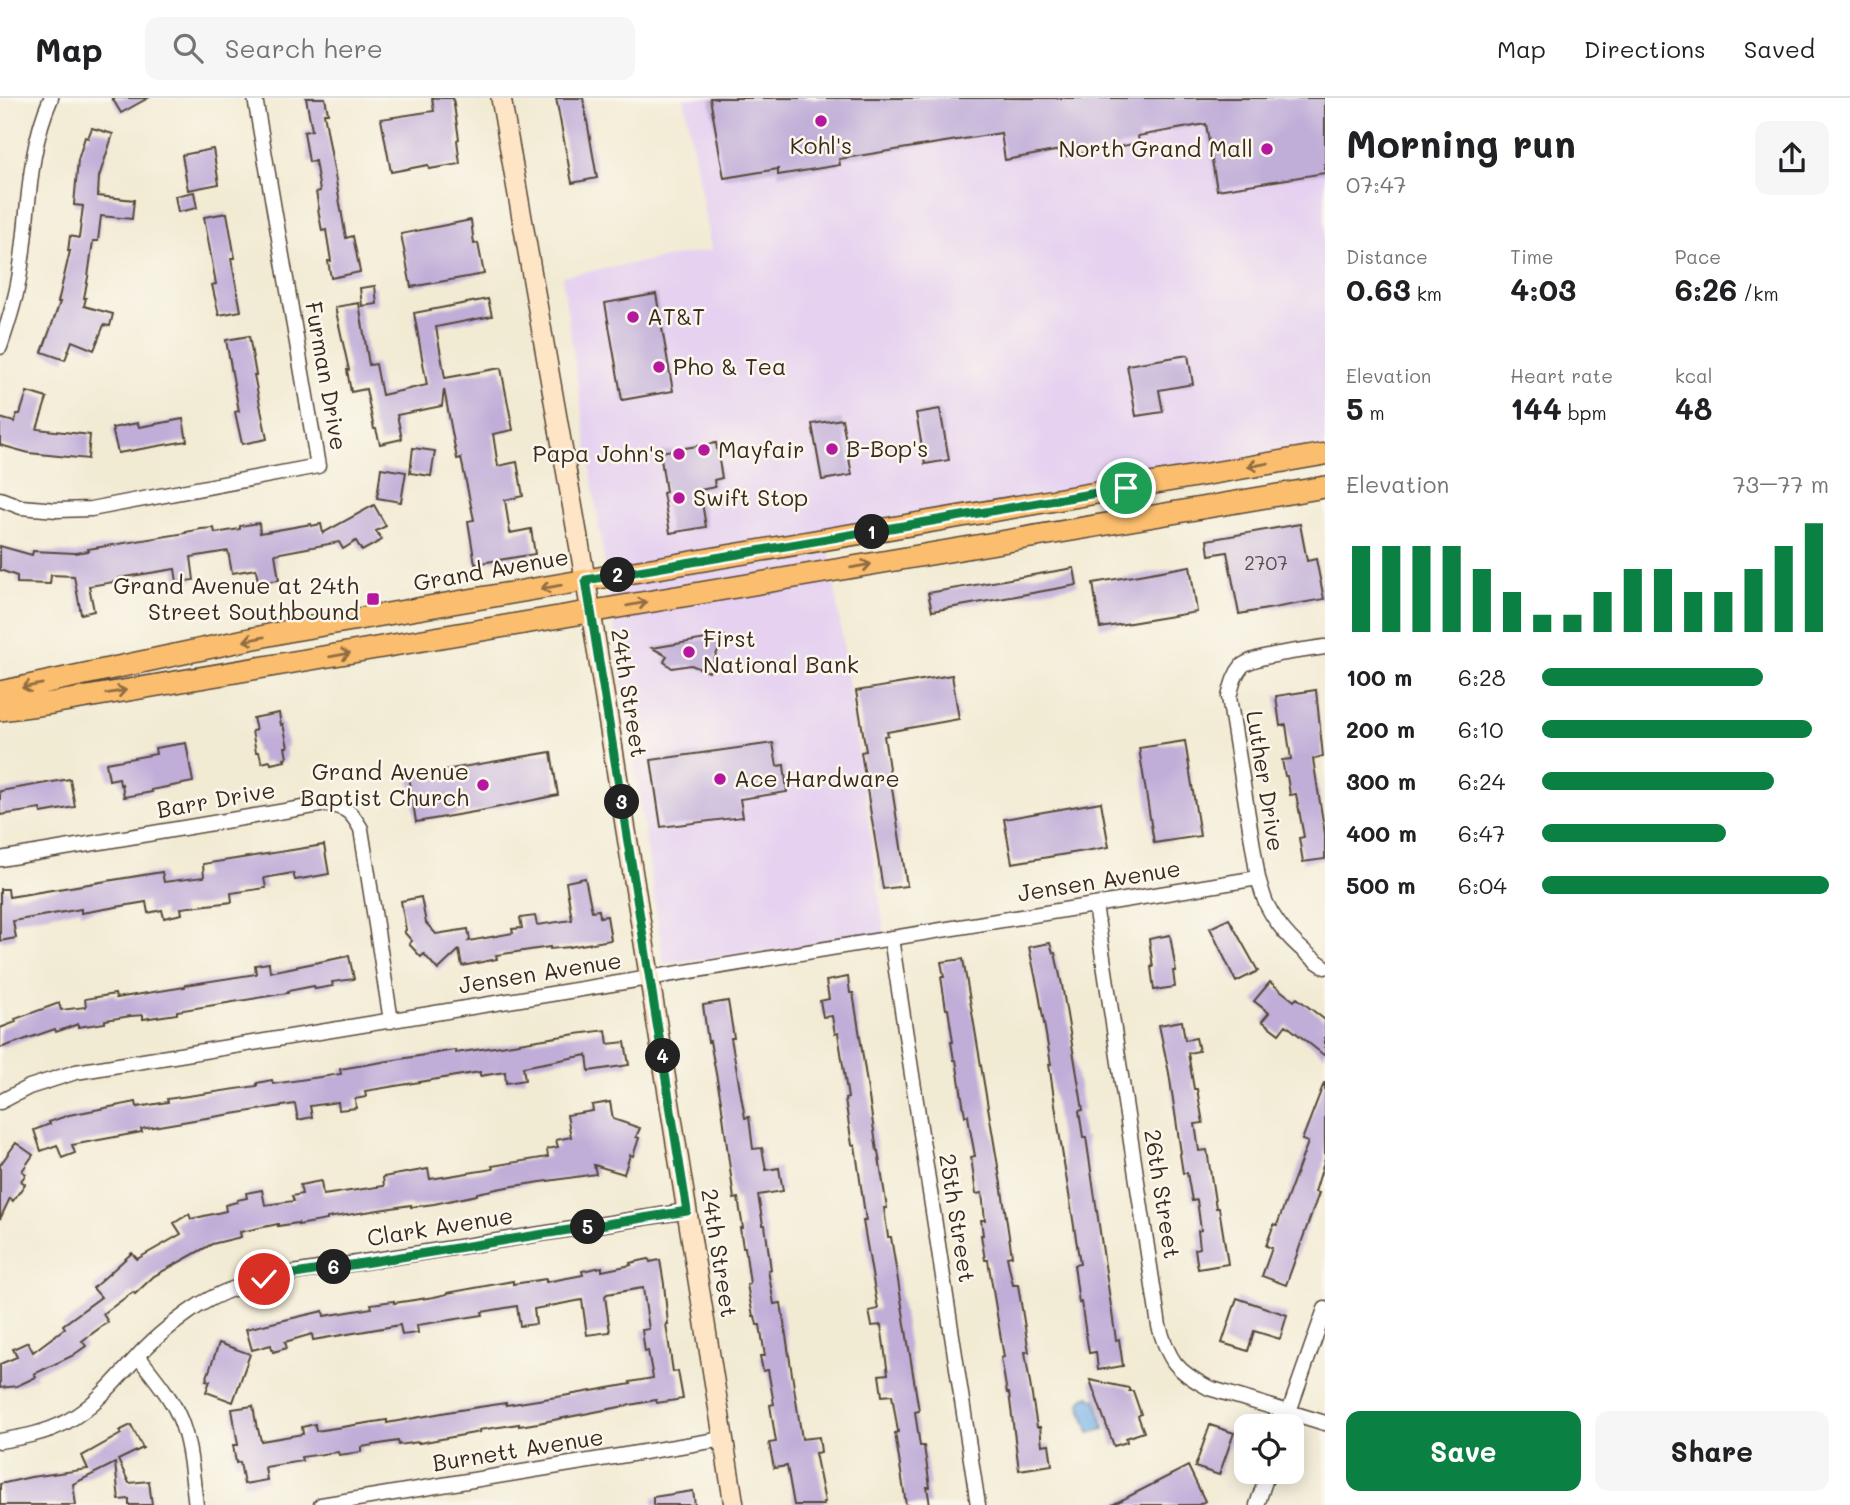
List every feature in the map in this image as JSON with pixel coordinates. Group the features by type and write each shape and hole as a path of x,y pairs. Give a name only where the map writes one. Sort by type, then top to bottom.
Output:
{"main road":[{"name":"24th Street","path":"501,98 586,580 734,1505"},
{"name":"Grand Avenue","path":"0,692 288,631 1325,454"},
{"path":"0,710 1325,487"}],"street":[{"path":"0,347 19,283 34,148 51,98"},
{"name":"Furman Drive","path":"0,499 21,507 91,509 318,466 255,98"},
{"name":"Luther Drive","path":"1325,647 1261,658 1244,664 1233,679 1229,697 1258,878 1267,905 1285,932 1304,953 1325,967"},
{"name":"Barr Drive","path":"0,859 319,805 342,806 354,816 361,829 391,1021"},
{"name":"Jensen Avenue","path":"0,1102 29,1087 76,1072 1258,878"},
{"name":"26th Street","path":"1095,905 1159,1326 1166,1350 1177,1367 1192,1380 1209,1388 1325,1423"},
{"name":"25th Street","path":"891,938 978,1505"},
{"name":"Clark Avenue","path":"0,1441 33,1435 66,1422 93,1404 138,1356 191,1310 216,1296 264,1279 687,1211"},
{"path":"1288,1412 1325,1309"},
{"path":"138,1356 180,1419 189,1452 196,1505"},
{"name":"Burnett Avenue","path":"321,1505 723,1439"},
{"path":"1258,1505 1265,1484"}],"shaded area":[{"path":"684,98 1325,98 1325,449 827,533 885,936 664,964 562,276 711,250"}],"water":[{"path":"1090,1396 1092,1399 1096,1398 1104,1429 1089,1433 1080,1403"}],"building":[{"path":"112,98 148,98 121,113"},
{"path":"306,98 325,98 328,113 324,113 346,238 353,236 360,272 331,278 326,230 322,231 318,209 316,192 320,191 315,161 309,162 304,132 312,130"},
{"path":"432,98 453,98 460,164 429,169 428,165 391,172 381,119 434,111"},
{"path":"556,98 583,98 597,178 572,183"},
{"path":"710,98 1325,98 1325,173 1217,190 1206,124 1138,136 1139,143 1067,156 1066,149 1005,160 1001,133 839,159 840,165 778,175 778,169 724,178"},
{"path":"92,128 113,134 99,177 98,196 134,200 132,219 101,216 98,241 93,241 84,306 113,314 110,326 104,325 94,350 72,341 65,360 42,352 60,302 70,251 70,236 79,238 83,206 74,205 78,160 85,137 88,138"},
{"path":"213,149 219,184 188,190 182,155"},
{"path":"194,192 197,208 178,212 175,196"},
{"path":"227,213 235,258 231,258 241,311 219,315 212,285 216,284 204,217"},
{"path":"471,220 474,244 478,243 484,274 411,287 401,234"},
{"path":"375,286 377,304 362,306 360,288"},
{"path":"656,294 673,391 622,400 605,303"},
{"path":"488,299 492,316 436,327 445,378 501,368 513,430 493,434 498,466 517,462 523,496 505,500 510,533 531,529 535,554 475,564 468,521 474,520 461,458 457,459 444,389 442,406 397,415 402,439 380,444 374,429 366,389 351,392 349,370 335,307 359,303 369,365 376,364 382,395 427,385 414,313"},
{"path":"249,336 267,439 242,444 226,340"},
{"path":"1188,355 1193,384 1159,390 1163,412 1136,416 1127,365"},
{"path":"27,392 47,398 37,429 90,435 88,459 29,453 0,445 0,418 14,422 17,414 20,414"},
{"path":"940,409 949,460 925,464 916,413"},
{"path":"183,419 187,441 118,453 112,428 138,423 139,427"},
{"name":"B-Bop's","path":"842,419 852,475 822,480 812,424"},
{"path":"716,443 722,478 714,480 715,487 700,490 706,527 670,533 660,452"},
{"path":"413,448 435,451 431,476 410,473"},
{"path":"381,468 406,472 401,502 377,498"},
{"path":"374,505 386,526 376,531 382,540 362,551 356,541 343,549 339,542 275,554 279,580 258,583 256,569 232,573 228,551 191,557 194,580 177,582 175,569 89,586 94,611 81,614 74,576 51,575 50,584 17,583 17,576 0,570 0,546 32,555 33,551 75,553 201,529 214,528 215,533 259,523 260,533 321,524 323,533"},
{"path":"1300,524 1307,561 1316,559 1324,599 1239,614 1227,552 1209,555 1207,540"},
{"path":"1190,566 1197,612 1100,628 1093,583"},
{"path":"1074,568 1077,585 932,611 928,593"},
{"name":"First National Bank","path":"724,636 709,672 691,665 672,668 664,662 667,656 652,648"},
{"path":"952,675 959,719 887,732 888,735 884,736 907,886 883,889 861,752 866,751 856,691"},
{"path":"1316,690 1323,756 1313,759 1325,834 1325,859 1303,862 1299,838 1304,837 1296,794 1290,795 1282,760 1291,759 1286,725 1280,726 1276,696"},
{"path":"279,713 288,747 285,747 287,758 285,761 271,764 270,761 262,763 259,752 256,752 252,731 256,730 253,718"},
{"path":"1185,741 1200,836 1154,843 1139,748"},
{"path":"186,743 193,782 124,797 119,778 109,780 106,763 156,754 155,748"},
{"name":"Ace Hardware","path":"773,743 777,766 784,765 787,792 740,799 743,817 661,827 651,760"},
{"name":"Grand Avenue Baptist Church","path":"551,752 558,795 416,822 409,776"},
{"path":"70,779 75,807 41,813 40,809 0,815 0,791"},
{"path":"1101,802 1109,847 1012,863 1004,819"},
{"path":"324,845 329,874 295,880 293,873 264,878 266,888 231,893 232,902 181,908 182,914 164,918 162,910 148,913 146,902 81,913 81,909 13,921 16,938 0,941 0,889 8,889 9,897 162,872 164,882 204,877 203,864"},
{"path":"585,878 592,911 599,910 600,917 607,916 611,940 496,955 497,959 462,966 459,950 438,970 424,954 421,957 409,944 412,941 404,932 406,930 401,901 421,897 426,923 436,934 468,929 469,941 513,933 512,929 522,928 520,918 535,916 537,925 572,920 566,882"},
{"path":"1229,919 1258,971 1236,982 1210,928"},
{"path":"1170,935 1176,971 1173,971 1175,987 1154,990 1149,939"},
{"path":"1050,943 1062,985 1083,1110 1079,1111 1083,1137 1086,1137 1116,1340 1119,1339 1123,1366 1098,1370 1096,1352 1089,1353 1081,1302 1079,1303 1074,1265 1080,1264 1051,1064 1029,947"},
{"path":"349,956 354,979 332,982 333,986 315,989 314,986 288,993 177,1011 177,1014 143,1019 143,1015 131,1016 78,1027 78,1024 0,1048 0,1028 16,1022 15,1019 59,1003 61,1010 86,1007 85,999 115,994 116,998 256,974 255,965 269,963 270,972"},
{"path":"963,959 1012,1256 1007,1257 1013,1285 1018,1285 1037,1427 1040,1427 1042,1445 1049,1444 1052,1465 1019,1470 1009,1393 1001,1358 1004,1357 988,1260 985,1260 981,1235 981,1220 985,1220 982,1193 976,1194 971,1157 975,1156 954,1060 941,977 944,977 941,962"},
{"path":"848,977 850,993 853,993 887,1208 884,1208 888,1237 891,1237 919,1411 915,1412 920,1446 924,1446 930,1505 906,1505 892,1395 882,1396 879,1375 888,1374 881,1325 872,1326 869,1311 878,1309 863,1221 866,1221 855,1145 852,1145 845,1099 848,1098 838,1033 835,1034 832,1016 823,1017 820,1001 829,999 826,981"},
{"path":"1270,982 1294,1001 1297,998 1325,1020 1325,1056 1286,1025 1279,1034 1262,1021 1269,1013 1254,1001"},
{"path":"728,1001 734,1038 731,1038 745,1118 749,1117 753,1149 762,1148 766,1170 779,1168 783,1191 758,1195 771,1270 768,1270 774,1304 781,1303 802,1439 819,1437 821,1452 815,1453 824,1505 794,1505 787,1466 774,1468 769,1443 776,1442 770,1405 774,1404 768,1370 763,1371 760,1356 765,1356 760,1325 757,1325 753,1316 747,1285 750,1284 740,1228 743,1228 738,1198 734,1199 721,1101 703,1005"},
{"path":"1182,1021 1185,1040 1196,1038 1199,1051 1188,1053 1203,1123 1195,1124 1199,1151 1207,1150 1228,1264 1198,1269 1195,1249 1200,1248 1198,1231 1201,1230 1197,1200 1192,1201 1187,1173 1183,1173 1169,1073 1159,1025"},
{"path":"606,1030 608,1044 625,1042 629,1065 589,1071 587,1055 523,1067 525,1080 506,1083 505,1072 480,1076 480,1072 365,1091 366,1097 355,1099 356,1108 339,1110 338,1102 310,1106 312,1117 298,1120 295,1104 141,1129 142,1132 72,1145 75,1153 62,1158 57,1145 41,1151 34,1130 69,1115 136,1102 137,1107 168,1102 167,1099 257,1086 257,1083 272,1080 273,1084 341,1074 340,1069 455,1050 456,1053"},
{"path":"1324,1083 1325,1159 1315,1192 1319,1193 1286,1285 1262,1276 1272,1248 1266,1246 1274,1224 1277,1225 1308,1142 1302,1140"},
{"path":"610,1102 613,1119 640,1128 633,1156 630,1155 624,1174 594,1165 596,1174 507,1187 434,1204 411,1205 298,1225 278,1224 240,1232 241,1237 212,1244 154,1276 135,1294 133,1292 103,1314 108,1322 82,1341 86,1346 72,1356 34,1374 36,1377 17,1386 0,1388 0,1364 17,1357 13,1349 28,1342 33,1352 65,1328 63,1325 101,1297 93,1288 132,1253 137,1259 181,1234 174,1223 189,1214 191,1219 226,1211 225,1205 247,1198 246,1193 262,1190 265,1205 294,1201 292,1196 302,1194 300,1185 321,1181 323,1195 384,1186 383,1177 428,1169 430,1179 548,1157 547,1149 558,1147 556,1140 571,1137 567,1115 593,1111 592,1105"},
{"path":"16,1143 33,1155 22,1171 26,1174 21,1181 25,1184 13,1201 10,1198 0,1219 0,1165"},
{"path":"649,1259 650,1262 660,1260 673,1372 678,1371 683,1399 657,1403 656,1400 419,1443 399,1445 398,1441 361,1447 361,1452 301,1457 302,1461 265,1467 267,1480 244,1484 240,1462 236,1463 233,1445 238,1445 232,1409 253,1406 261,1441 303,1434 302,1427 315,1424 316,1431 387,1420 387,1423 563,1396 653,1378 642,1330 649,1329 643,1288 607,1294 605,1296 610,1332 587,1335 582,1300 534,1309 536,1324 520,1326 517,1306 482,1312 483,1315 417,1325 418,1333 402,1335 400,1325 313,1340 312,1334 285,1342 287,1348 273,1352 271,1345 252,1350 246,1329 323,1311 324,1316 372,1308 371,1304 434,1297 513,1281 513,1284 546,1279 546,1282 583,1275 582,1271 602,1267 602,1271"},
{"path":"1237,1298 1287,1315 1280,1339 1254,1331 1248,1351 1222,1343"},
{"path":"219,1343 250,1354 233,1402 206,1392 210,1381 206,1380"},
{"path":"1090,1380 1133,1391 1144,1432 1126,1438 1127,1442 1114,1446"},
{"path":"131,1425 143,1448 118,1460 129,1483 149,1481 152,1505 129,1505 129,1499 119,1500 115,1463 73,1484 76,1505 0,1505 0,1484 88,1469 82,1456 121,1434 119,1431"},
{"path":"1210,1425 1234,1433 1219,1475 1195,1467"},
{"path":"1188,1466 1205,1501 1198,1505 1112,1505"},
{"path":"693,1491 695,1505 653,1505 653,1497"}],"place":[{"name":"Kohl's","path":"821,121"},
{"name":"North Grand Mall","path":"1267,149"},
{"name":"AT&T","path":"633,317"},
{"name":"Pho & Tea","path":"659,367"},
{"name":"B-Bop's","path":"832,449"},
{"name":"Mayfair","path":"704,450"},
{"name":"Papa John's","path":"679,454"},
{"name":"Swift Stop","path":"679,498"},
{"name":"Grand Avenue at 24th Street Southbound","path":"373,599"},
{"name":"First National Bank","path":"689,652"},
{"name":"Ace Hardware","path":"720,779"},
{"name":"Grand Avenue Baptist Church","path":"483,785"}],"route":[{"path":"264,1279 687,1211 586,580 1126,488"}]}
